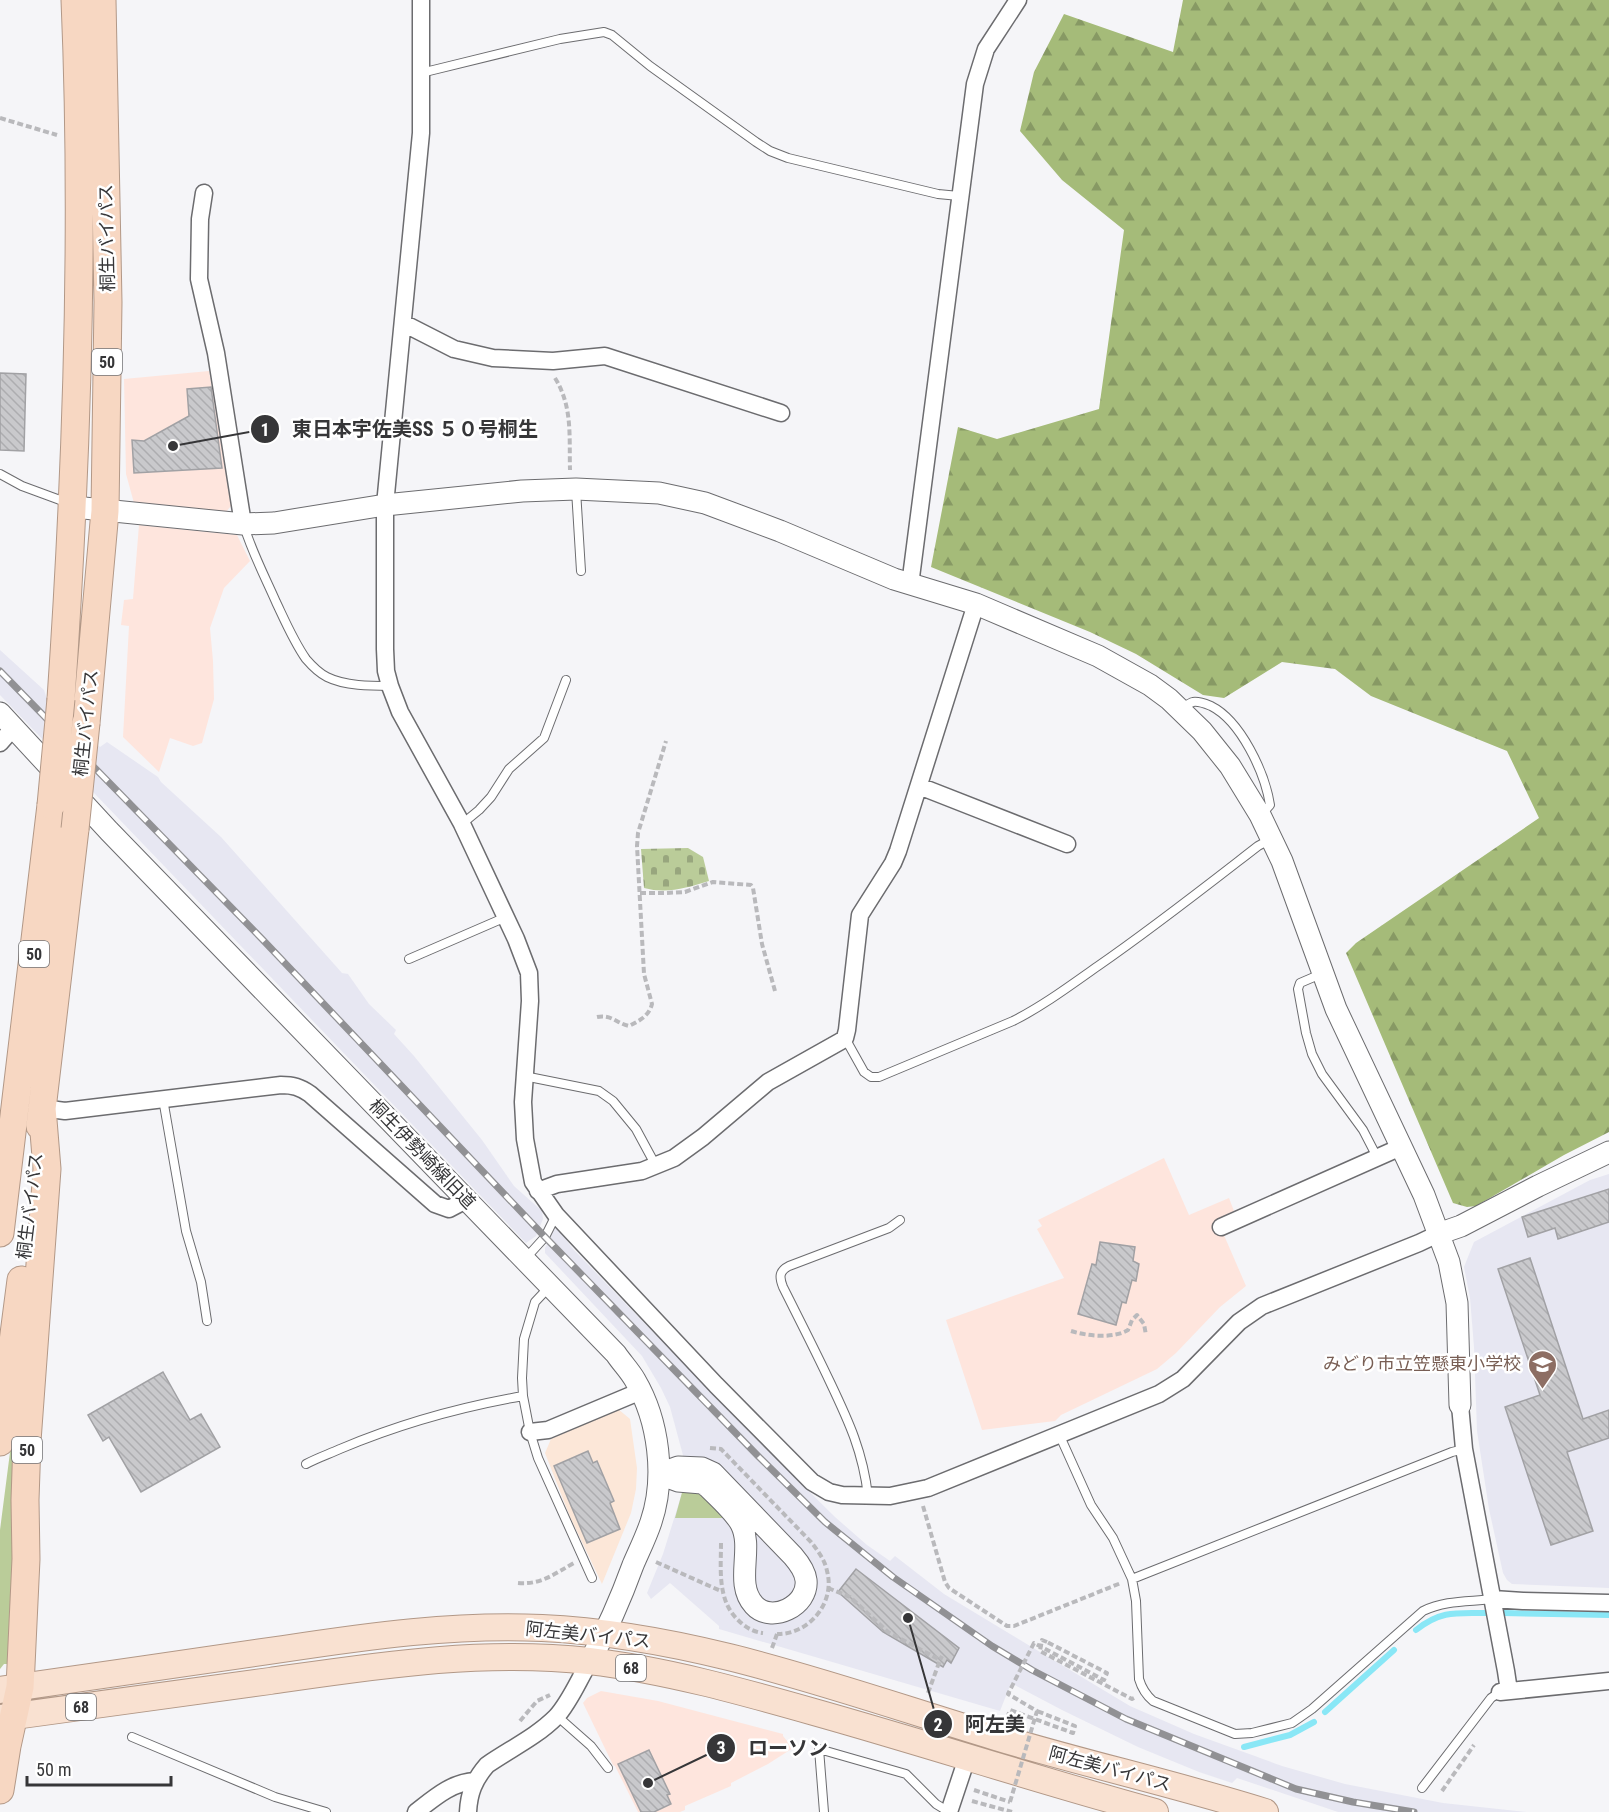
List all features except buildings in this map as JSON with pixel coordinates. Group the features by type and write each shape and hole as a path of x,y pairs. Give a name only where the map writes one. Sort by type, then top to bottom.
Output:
{"highway":[{"name":"桐生バイパス","path":"0,1233 19,1105 51,805 61,699 74,507 80,265 80,140 75,0"},
{"name":"桐生バイパス","path":"0,1442 19,1105 75,829 105,511 108,302 102,0"},
{"name":"50","path":"0,1140 19,1105"},
{"name":"50","path":"0,1790 26,1559 27,1441 47,1169 19,1105"}],"main road":[{"name":"阿左美バイパス","path":"10,1689 381,1635 482,1627 543,1628 606,1633 712,1652 1025,1746 1252,1810"},
{"name":"阿左美バイパス","path":"7,1717 384,1665 449,1659 556,1658 590,1661 724,1687 904,1738 1100,1801 1155,1812"}],"street":[{"path":"421,0 422,134 385,505 385,649 386,670 390,686 400,712 462,824 525,962 530,983 523,1102 525,1139 533,1182 556,1215 716,1385 812,1482 829,1492 842,1495 890,1496 920,1491 1151,1398 1183,1379 1239,1322 1262,1306 1477,1219 1538,1186 1609,1152"},
{"path":"910,585 975,84 986,49 1018,0"},
{"path":"204,193 200,219 199,279 216,353 243,524"},
{"path":"403,323 454,349 493,358 542,361 605,356 781,413"},
{"path":"74,507 243,524 274,523 385,505 522,490 659,493 705,503 780,531 910,585 976,604 1098,657 1150,685 1180,709 1202,731 1230,766 1272,838 1292,884 1322,974 1351,1043 1424,1195 1449,1262 1456,1303 1464,1449 1493,1599 1504,1692 1609,1681"},
{"path":"538,1191 546,1186 642,1171 674,1158 777,1076 845,1038 848,1030 860,915 898,851 976,604"},
{"name":"桐生伊勢崎線旧道","path":"5,728 118,839 525,1259 616,1354 634,1379 650,1413 655,1436 659,1474 656,1500 651,1521 606,1633 590,1661"},
{"path":"919,786 1067,844"},
{"path":"19,1105 65,1111 281,1085 300,1087 435,1204 449,1209 466,1200"},
{"path":"1221,1227 1401,1147"},
{"path":"530,1432 548,1430 641,1391"},
{"path":"659,1474 678,1467 708,1469 757,1535"},
{"path":"1493,1599 1609,1603"},
{"path":"468,1812 475,1781 487,1765 532,1736 557,1716 590,1661"},
{"path":"949,1812 968,1758"},
{"path":"416,1812 456,1784 475,1781"}],"lane":[{"path":"422,73 560,39 603,32 612,34 714,114 770,151 788,158 938,194 959,196"},
{"path":"0,474 22,486 74,507"},
{"path":"573,490 581,571"},
{"path":"243,524 249,544 287,624 300,650 312,665 337,681 390,686"},
{"path":"462,824 491,796 509,769 544,738 566,680"},
{"path":"1180,709 1193,702 1204,703 1230,720 1240,733 1250,748 1268,793 1270,806 1260,815"},
{"path":"845,1038 864,1072 871,1077 879,1077 1019,1018 1079,980 1134,941 1258,846 1272,838"},
{"path":"409,959 506,917"},
{"path":"1322,974 1300,983 1298,989 1312,1054 1322,1074 1363,1130 1377,1157"},
{"path":"524,1076 599,1091 613,1101 636,1129 656,1166"},
{"path":"163,1099 186,1231 201,1282 207,1321"},
{"path":"525,1259 544,1237 556,1215"},
{"path":"868,1497 858,1446 813,1346 783,1287 780,1273 789,1266 889,1228 900,1220"},
{"path":"550,1286 535,1302 524,1340 523,1396 538,1458 591,1578"},
{"path":"306,1464 357,1441 428,1417 523,1396"},
{"path":"1059,1434 1091,1505 1113,1538 1132,1579 1136,1601 1140,1679 1146,1694 1153,1701 1235,1734 1271,1730 1292,1723 1312,1709 1422,1611 1436,1604 1453,1601 1493,1599"},
{"path":"1132,1579 1440,1456 1464,1449"},
{"path":"1422,1788 1491,1698 1504,1692"},
{"path":"557,1716 591,1746 608,1768"},
{"path":"132,1737 275,1797 326,1812"},
{"path":"824,1812 819,1749 906,1774 936,1804 949,1812"}],"path":[{"path":"0,118 35,129"},
{"path":"542,361 560,386 569,413 573,490"},
{"path":"597,1017 610,1017 629,1026 644,1018 651,1009 652,1004 644,974 637,846 638,833 666,741"},
{"path":"640,893 685,891 713,882 751,885 762,944 775,991"},
{"path":"1071,1331 1092,1336 1122,1334 1128,1330 1137,1315 1144,1324 1146,1335"},
{"path":"920,1491 945,1582 949,1588 1007,1626 1014,1626 1132,1579"},
{"path":"518,1583 531,1584 542,1581 582,1558"},
{"path":"655,1562 723,1592"},
{"path":"828,1588 850,1597 888,1632 941,1658 927,1694"},
{"path":"771,1649 777,1634"},
{"path":"1006,1719 1010,1710 1072,1733 1075,1726 1037,1711 1008,1694 1034,1643 1104,1680 1107,1673 1042,1640 1040,1651 1132,1699 1146,1694"},
{"path":"1012,1812 972,1801 974,1790 1010,1802 1037,1711"},
{"path":"1442,1791 1477,1741"}],"shaded area":[{"path":"209,371 231,506 225,513 134,503 126,474 124,379"},
{"path":"139,525 237,535 250,561 224,588 210,628 214,699 202,743 193,746 170,738 159,772 123,737 129,626 121,625 124,600 133,599"},
{"path":"0,650 44,690 47,699 100,747 107,742 158,777 221,837 342,973 348,974 369,1004 396,1030 394,1034 482,1140 514,1186 542,1211 543,1219 536,1236 526,1243 0,695"},
{"path":"1164,1158 1189,1215 1229,1198 1234,1211 1217,1219 1246,1286 1220,1307 1176,1353 1157,1369 1061,1415 1055,1421 982,1430 946,1320 1064,1278 1037,1229 1042,1226 1038,1220"},
{"name":"みどり市立笠懸東小学校","path":"1609,1174 1609,1588 1512,1584 1503,1573 1489,1509 1477,1431 1474,1347 1470,1298 1464,1267 1474,1242 1590,1180"},
{"path":"557,1228 573,1249 752,1435 835,1517 867,1545 890,1561 895,1556 944,1594 1030,1646 1130,1706 1194,1734 1282,1766 1345,1784 1443,1803 1527,1812 1338,1812 1237,1778 1232,1783 1199,1772 1138,1747 1011,1683 1000,1711 719,1629 719,1626 670,1583 651,1599 647,1593 663,1554 682,1493 684,1459 670,1407 642,1356 545,1253 545,1248"},
{"path":"618,1409 630,1419 637,1468 636,1489 631,1513 602,1584 570,1517 545,1453 551,1439"},
{"path":"601,1691 658,1701 783,1734 793,1748 731,1783 731,1786 685,1806 685,1810 638,1812 583,1703 587,1698"}],"green space":[{"path":"1183,0 1609,0 1609,1132 1476,1206 1467,1207 1453,1203 1346,953 1356,943 1539,818 1507,751 1371,696 1335,669 1282,662 1224,698 1203,695 1136,654 1090,632 931,567 958,427 997,439 1099,409 1124,230 1062,180 1020,131 1034,72 1064,14 1173,52"},
{"path":"688,848 703,857 709,881 668,890 644,888 641,849"},
{"path":"25,1336 10,1664 4,1664 0,1669 0,1530"},
{"path":"683,1489 698,1490 729,1518 675,1518"}],"waterway":[{"path":"1416,1630 1433,1619 1450,1614 1487,1613"},
{"path":"1503,1613 1609,1615"},
{"path":"1325,1712 1394,1650"},
{"path":"1244,1747 1290,1735 1314,1722"}],"railway":[{"path":"0,671 263,940 545,1237 758,1456 825,1522 893,1577 992,1646 1032,1670 1126,1719 1296,1789 1353,1802 1414,1812"}],"place":[{"name":"東日本宇佐美SS ５０号桐生","path":"173,446"},
{"name":"みどり市立笠懸東小学校","path":"1542,1390"},
{"name":"阿左美","path":"908,1618"},
{"name":"ローソン","path":"648,1783"}]}
